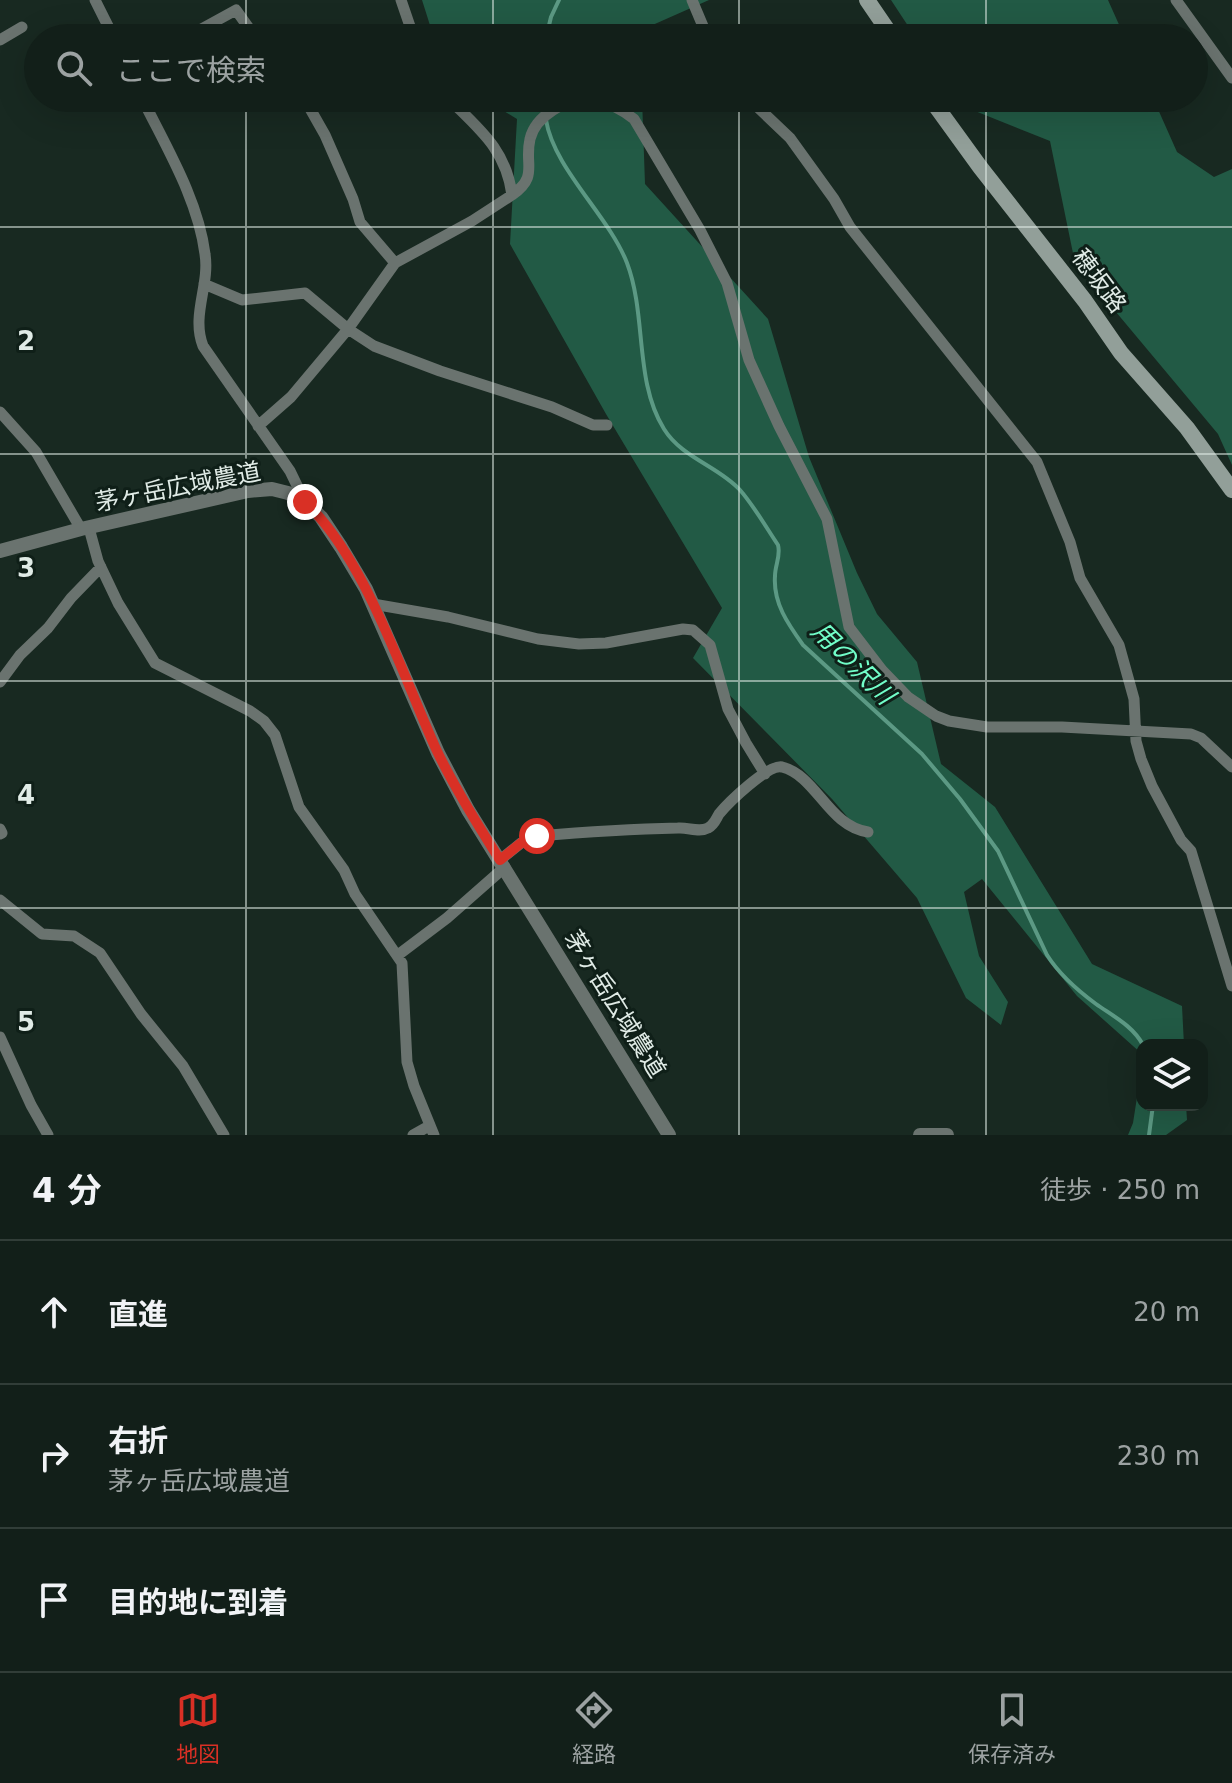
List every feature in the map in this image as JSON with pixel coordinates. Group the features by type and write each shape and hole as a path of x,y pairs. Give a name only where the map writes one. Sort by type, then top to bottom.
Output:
{"main road":[{"path":"867,0 883,24"},
{"name":"穂坂路","path":"940,112 1085,301 1121,353 1187,428 1232,490"}],"street":[{"path":"95,0 107,24"},
{"path":"401,0 409,24"},
{"path":"692,0 702,24"},
{"path":"1176,0 1193,24"},
{"path":"210,24 236,10 246,24"},
{"path":"0,40 22,27"},
{"path":"1208,45 1232,78"},
{"path":"148,112 197,218 206,258 198,334 203,346 290,471 305,502"},
{"path":"312,112 353,199 360,222 395,263"},
{"path":"462,112 492,142 503,159 512,195"},
{"path":"258,426 291,397 348,329 395,263 472,221 522,188 529,176 530,139 541,118 550,112"},
{"path":"625,112 634,119 700,230 727,283 749,360 827,519 849,627 882,670 908,697 949,721 987,727 1135,729 1191,734 1201,738 1232,767"},
{"path":"763,112 790,138 850,227 1033,455 1070,542 1080,578 1119,645 1134,699 1136,741 1152,786 1181,840 1191,851 1232,986"},
{"path":"204,284 242,300 305,293 374,346 552,407 593,425 607,425"},
{"path":"0,412 36,452 85,528 118,603 155,663 250,711 264,721 275,735 299,807 344,870 355,894 402,963 407,1062 432,1130 413,1135"},
{"name":"茅ヶ岳広域農道","path":"0,551 248,491 272,489 305,502 321,517 373,604 438,753 468,810 669,1135"},
{"path":"0,682 20,655 101,567"},
{"path":"373,604 448,617 538,639 579,644 693,630 710,645 728,709 765,774"},
{"path":"398,955 447,918 521,843 537,836 667,828 701,830 711,827 738,794 775,768 782,767 800,778 844,822 856,830 868,832"},
{"path":"0,900 42,934 74,936 100,953 141,1014 183,1066 224,1135"},
{"path":"0,1037 48,1135"},
{"path":"920,1135 947,1135"}],"green space":[{"path":"422,0 709,0 655,24 430,24"},
{"path":"891,0 1108,0 1119,24 907,24"},
{"path":"505,112 642,112 645,184 768,319 809,457 857,573 877,614 917,662 941,764 995,807 1092,964 1182,1006 1184,1039 1136,1039 1136,1049 1077,996 982,879 964,892 979,956 1008,1002 1001,1025 966,998 917,898 832,799 693,658 722,608 606,414 510,244 517,119"},
{"path":"978,112 1159,112 1177,152 1214,177 1232,169 1232,465 1218,434 1075,263 1050,141"},
{"path":"1136,1104 1136,1111 1186,1111 1187,1120 1166,1135 1128,1135"}],"waterway":[{"name":"用の沢川","path":"549,24 559,0"},
{"name":"用の沢川","path":"546,120 551,138 570,174 619,245 627,263 637,305 648,390 664,429 680,447 740,490 778,545 776,595 792,629 803,645 922,754 998,851 1052,962 1082,993 1140,1039"},
{"name":"用の沢川","path":"1149,1135 1152,1111"}],"route":[{"path":"305,502 321,517 366,589 438,753 468,810 500,860 521,843 537,836"}]}
